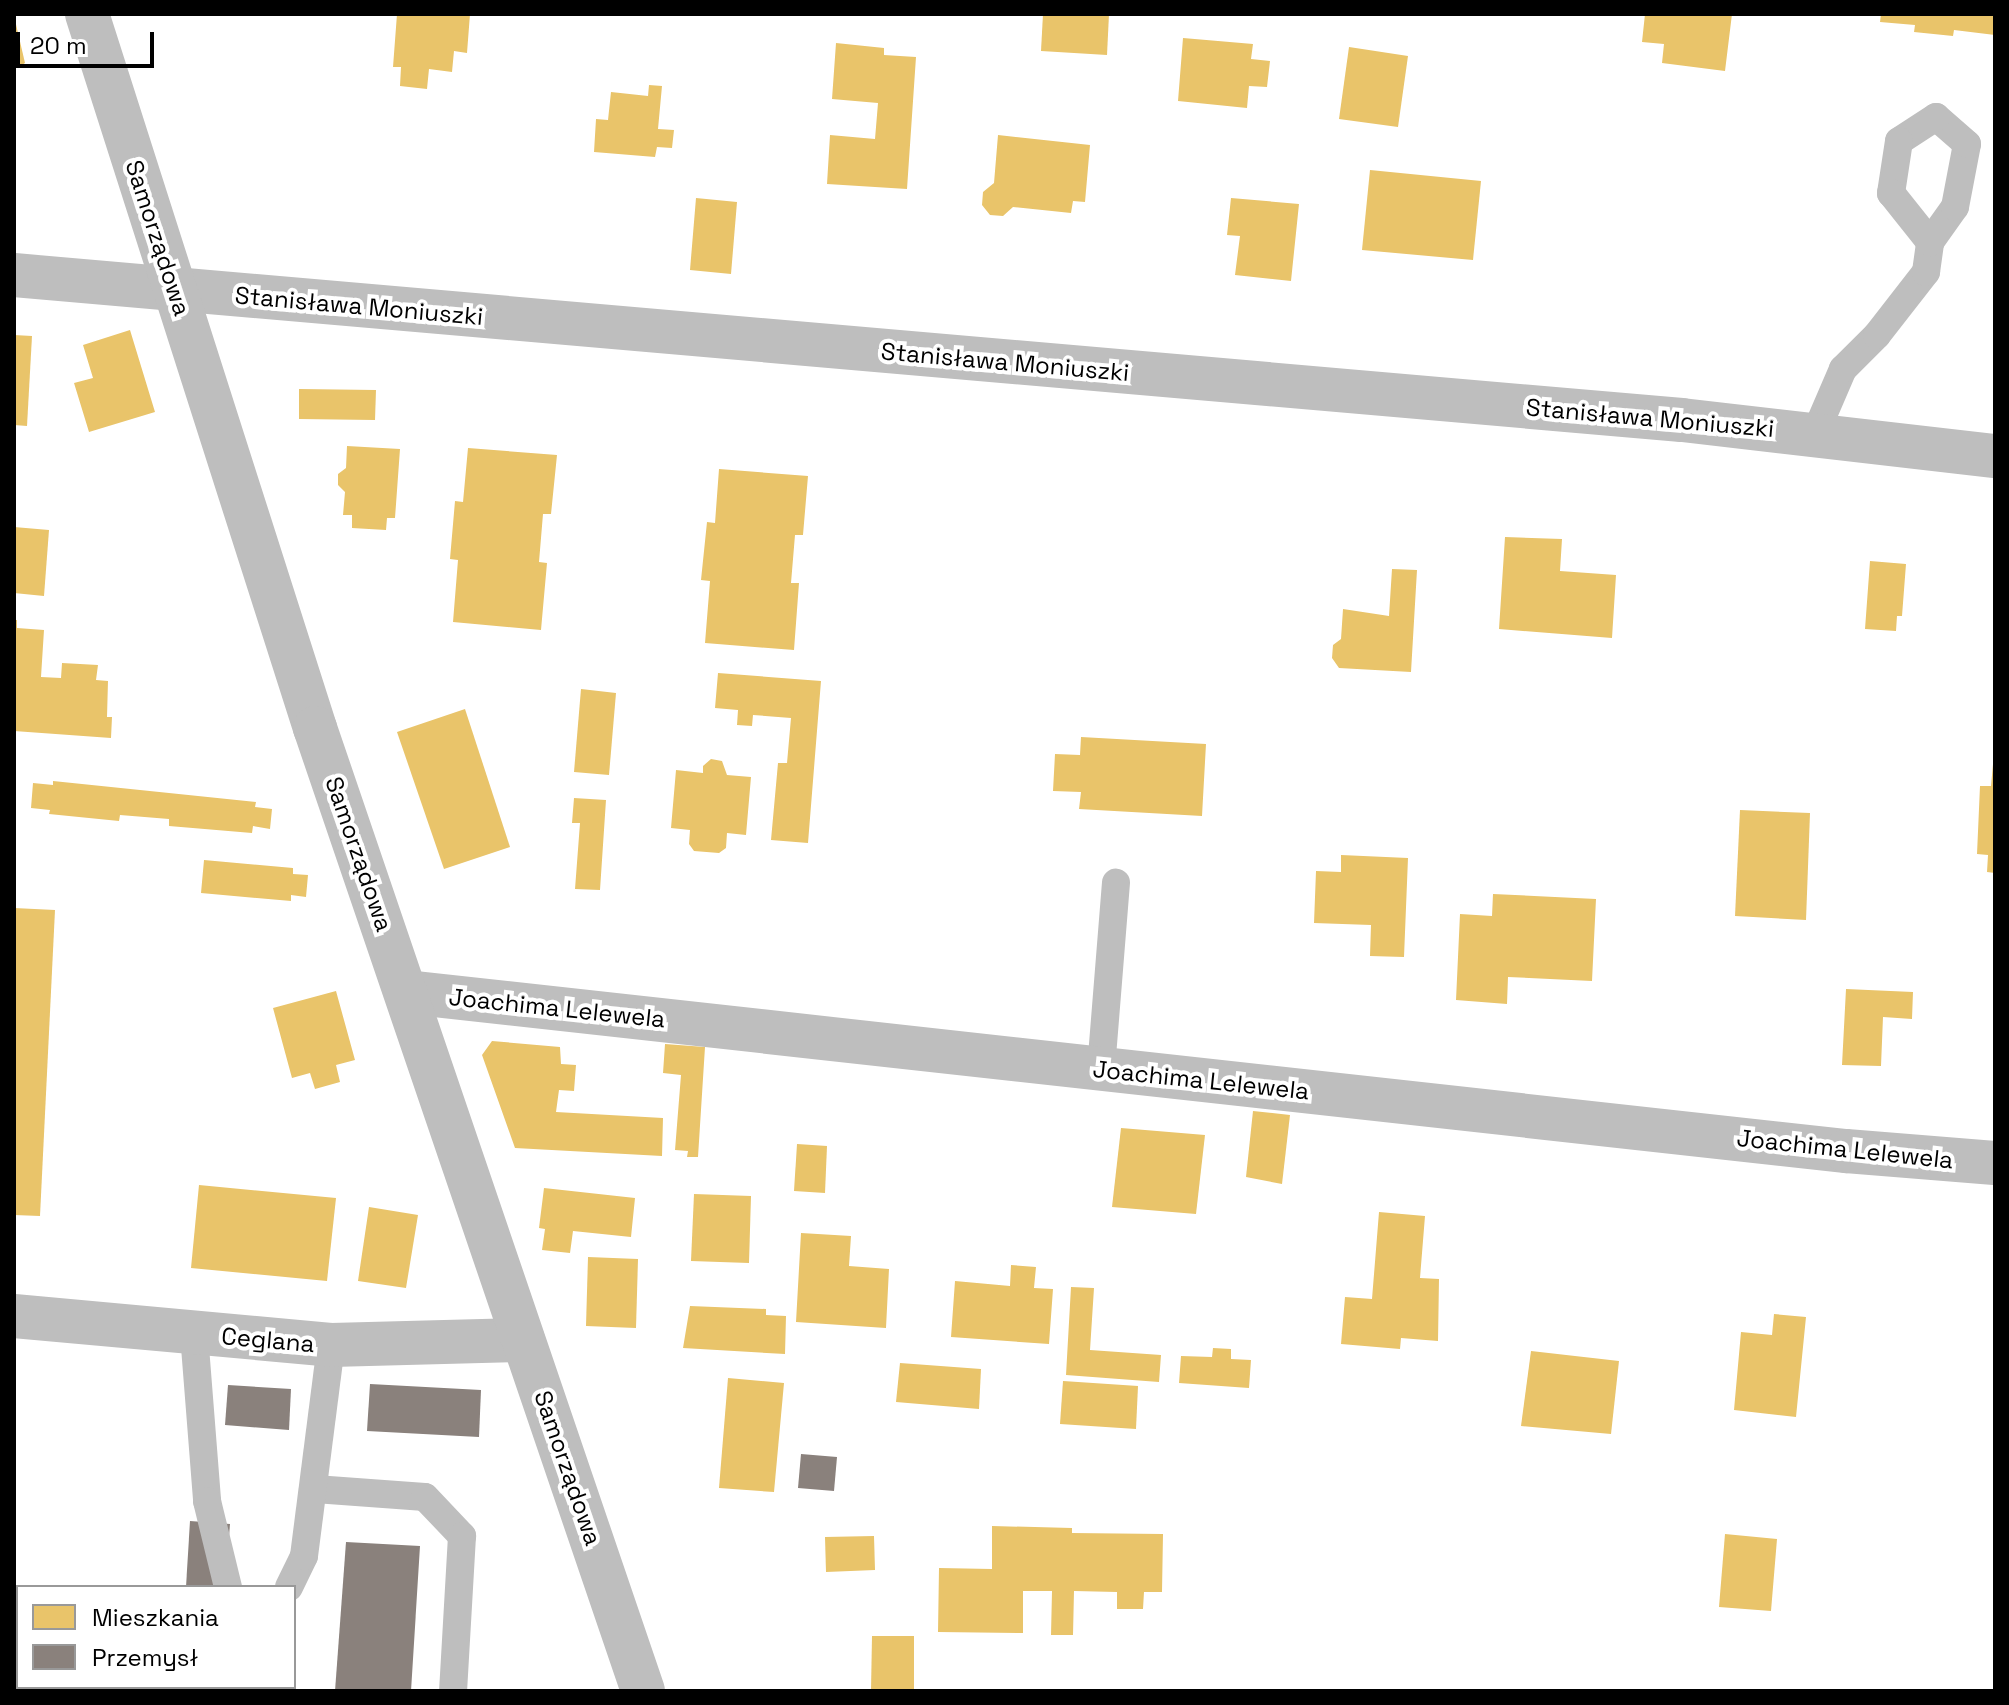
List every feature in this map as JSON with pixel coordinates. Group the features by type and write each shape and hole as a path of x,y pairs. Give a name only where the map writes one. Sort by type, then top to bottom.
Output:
{"street":[{"name":"Samorządowa","path":"87,14 315,728 643,1691"},
{"name":"Stanisława Moniuszki","path":"14,275 1815,434 1995,456"},
{"name":"Joachima Lelewela","path":"407,992 1846,1151 1995,1163"},
{"name":"Ceglana","path":"14,1316 331,1345 523,1340"}],"lane":[{"path":"1815,434 1843,369 1877,335 1926,272 1930,242"},
{"path":"1101,1069 1116,883"},
{"path":"194,1334 207,1501 228,1585"},
{"path":"290,1585 304,1556 315,1489 331,1345"},
{"path":"315,1489 425,1497 462,1536 453,1691"}],"building: Mieszkania":[{"path":"397,14 470,14 467,53 454,51 452,72 429,69 427,89 400,86 401,67 393,67"},
{"path":"1043,14 1109,14 1107,55 1041,51"},
{"path":"1645,14 1732,14 1725,71 1662,63 1664,44 1642,42"},
{"path":"1881,14 1995,14 1995,35 1954,30 1953,36 1914,32 1915,25 1880,22"},
{"path":"15,20 25,63 19,67 14,67"},
{"path":"1183,38 1253,44 1251,59 1270,61 1267,87 1249,86 1247,108 1178,101"},
{"path":"836,43 884,48 884,55 916,57 907,189 827,184 830,135 875,139 878,103 832,99"},
{"path":"1349,47 1408,56 1398,127 1339,119"},
{"path":"649,85 662,86 658,129 674,130 672,148 657,147 655,157 594,152 596,119 608,120 611,92 648,96"},
{"path":"998,135 1090,145 1085,202 1073,201 1071,213 1013,207 1003,216 990,215 982,205 983,192 994,183"},
{"path":"1370,170 1481,181 1473,260 1362,250"},
{"path":"696,198 737,202 731,274 690,270"},
{"path":"1231,198 1299,204 1291,281 1235,275 1240,236 1227,235"},
{"path":"130,330 155,412 89,432 74,383 93,378 83,345"},
{"path":"14,335 32,336 27,426 14,425"},
{"path":"299,389 376,390 375,420 299,419"},
{"path":"347,446 400,449 395,518 387,518 386,530 352,528 352,515 343,515 345,492 338,485 338,474 346,468"},
{"path":"468,448 557,455 551,514 543,514 539,562 547,563 541,630 453,622 458,560 450,559 455,501 463,502"},
{"path":"719,469 808,476 803,535 795,535 791,583 799,583 794,650 705,643 710,581 701,580 707,522 715,523"},
{"path":"14,527 49,530 44,596 14,593"},
{"path":"1505,537 1562,539 1560,571 1616,575 1612,638 1499,629"},
{"path":"1870,561 1906,564 1902,616 1897,616 1896,631 1865,629"},
{"path":"1392,569 1417,570 1411,672 1339,668 1332,658 1333,645 1341,639 1343,609 1389,616"},
{"path":"14,620 17,620 17,628 44,630 41,677 61,678 62,663 98,665 96,680 108,681 107,717 112,717 111,738 14,731"},
{"path":"718,673 821,681 808,843 771,840 778,763 787,763 791,718 753,715 752,726 737,725 738,710 715,708"},
{"path":"581,689 616,693 609,775 574,772"},
{"path":"465,709 510,847 444,869 397,732"},
{"path":"1081,737 1206,744 1202,816 1079,809 1081,792 1053,791 1055,754 1080,755"},
{"path":"711,759 722,761 727,775 751,777 746,835 727,833 726,848 719,853 694,851 689,844 690,830 671,828 676,770 703,773 703,766"},
{"path":"1993,764 1995,873 1987,872 1988,855 1977,854 1980,786 1991,786"},
{"path":"53,781 256,802 255,807 272,809 270,829 253,826 252,833 169,826 169,819 120,815 119,821 49,814 50,810 31,808 33,783 53,785"},
{"path":"574,798 606,800 600,890 575,889 580,823 572,823"},
{"path":"1740,810 1810,813 1806,920 1735,916"},
{"path":"1341,855 1408,858 1404,957 1370,956 1371,925 1314,923 1316,871 1341,872"},
{"path":"204,860 293,868 293,874 308,875 306,897 291,895 291,901 201,893"},
{"path":"1493,894 1596,899 1592,981 1508,977 1507,1004 1456,1000 1460,914 1492,916"},
{"path":"14,908 55,910 40,1216 14,1215"},
{"path":"1846,989 1913,992 1912,1019 1883,1017 1881,1066 1842,1065"},
{"path":"336,991 355,1060 336,1065 340,1082 315,1089 310,1073 292,1078 273,1008"},
{"path":"492,1041 560,1047 561,1064 576,1065 574,1091 559,1090 556,1112 663,1118 662,1156 515,1148 482,1055"},
{"path":"665,1044 705,1047 698,1157 687,1157 688,1151 675,1150 681,1075 663,1073"},
{"path":"1253,1111 1290,1115 1282,1184 1246,1177"},
{"path":"1121,1128 1205,1135 1196,1214 1112,1207"},
{"path":"797,1144 827,1146 825,1193 794,1191"},
{"path":"199,1185 336,1198 327,1281 191,1268"},
{"path":"544,1188 635,1198 631,1237 573,1231 570,1253 542,1250 545,1229 539,1228"},
{"path":"694,1194 751,1196 749,1263 691,1261"},
{"path":"369,1207 418,1215 406,1288 358,1281"},
{"path":"1379,1212 1425,1216 1420,1278 1439,1279 1438,1341 1401,1338 1400,1349 1341,1344 1345,1297 1372,1299"},
{"path":"801,1233 851,1236 849,1266 889,1269 886,1328 796,1322"},
{"path":"588,1257 638,1259 636,1328 586,1326"},
{"path":"1011,1265 1036,1267 1034,1288 1053,1289 1049,1344 951,1337 955,1281 1010,1286"},
{"path":"1071,1287 1094,1288 1090,1350 1161,1355 1159,1382 1066,1375"},
{"path":"690,1306 766,1309 766,1315 786,1316 785,1354 683,1348"},
{"path":"1774,1314 1806,1317 1796,1417 1734,1410 1741,1332 1772,1335"},
{"path":"1213,1348 1231,1349 1231,1359 1251,1360 1249,1388 1179,1383 1181,1356 1212,1357"},
{"path":"1531,1351 1619,1361 1611,1434 1521,1426"},
{"path":"900,1363 981,1369 979,1409 896,1402"},
{"path":"728,1378 784,1383 774,1492 719,1488"},
{"path":"1063,1381 1138,1386 1136,1429 1060,1424"},
{"path":"992,1526 1072,1528 1072,1533 1163,1534 1162,1592 1144,1592 1143,1609 1117,1609 1117,1592 1074,1591 1073,1635 1051,1635 1052,1591 1023,1591 1023,1633 938,1632 939,1568 992,1569"},
{"path":"1725,1534 1777,1539 1771,1611 1719,1607"},
{"path":"874,1536 875,1570 826,1572 825,1537"},
{"path":"872,1636 914,1636 914,1691 871,1691"}],"building: Przemysł":[{"path":"370,1384 481,1390 479,1437 367,1431"},
{"path":"228,1385 291,1389 289,1430 225,1425"},
{"path":"801,1454 837,1457 834,1491 798,1488"},
{"path":"190,1521 230,1524 225,1585 186,1585"},
{"path":"346,1542 420,1546 411,1691 335,1691"}]}
